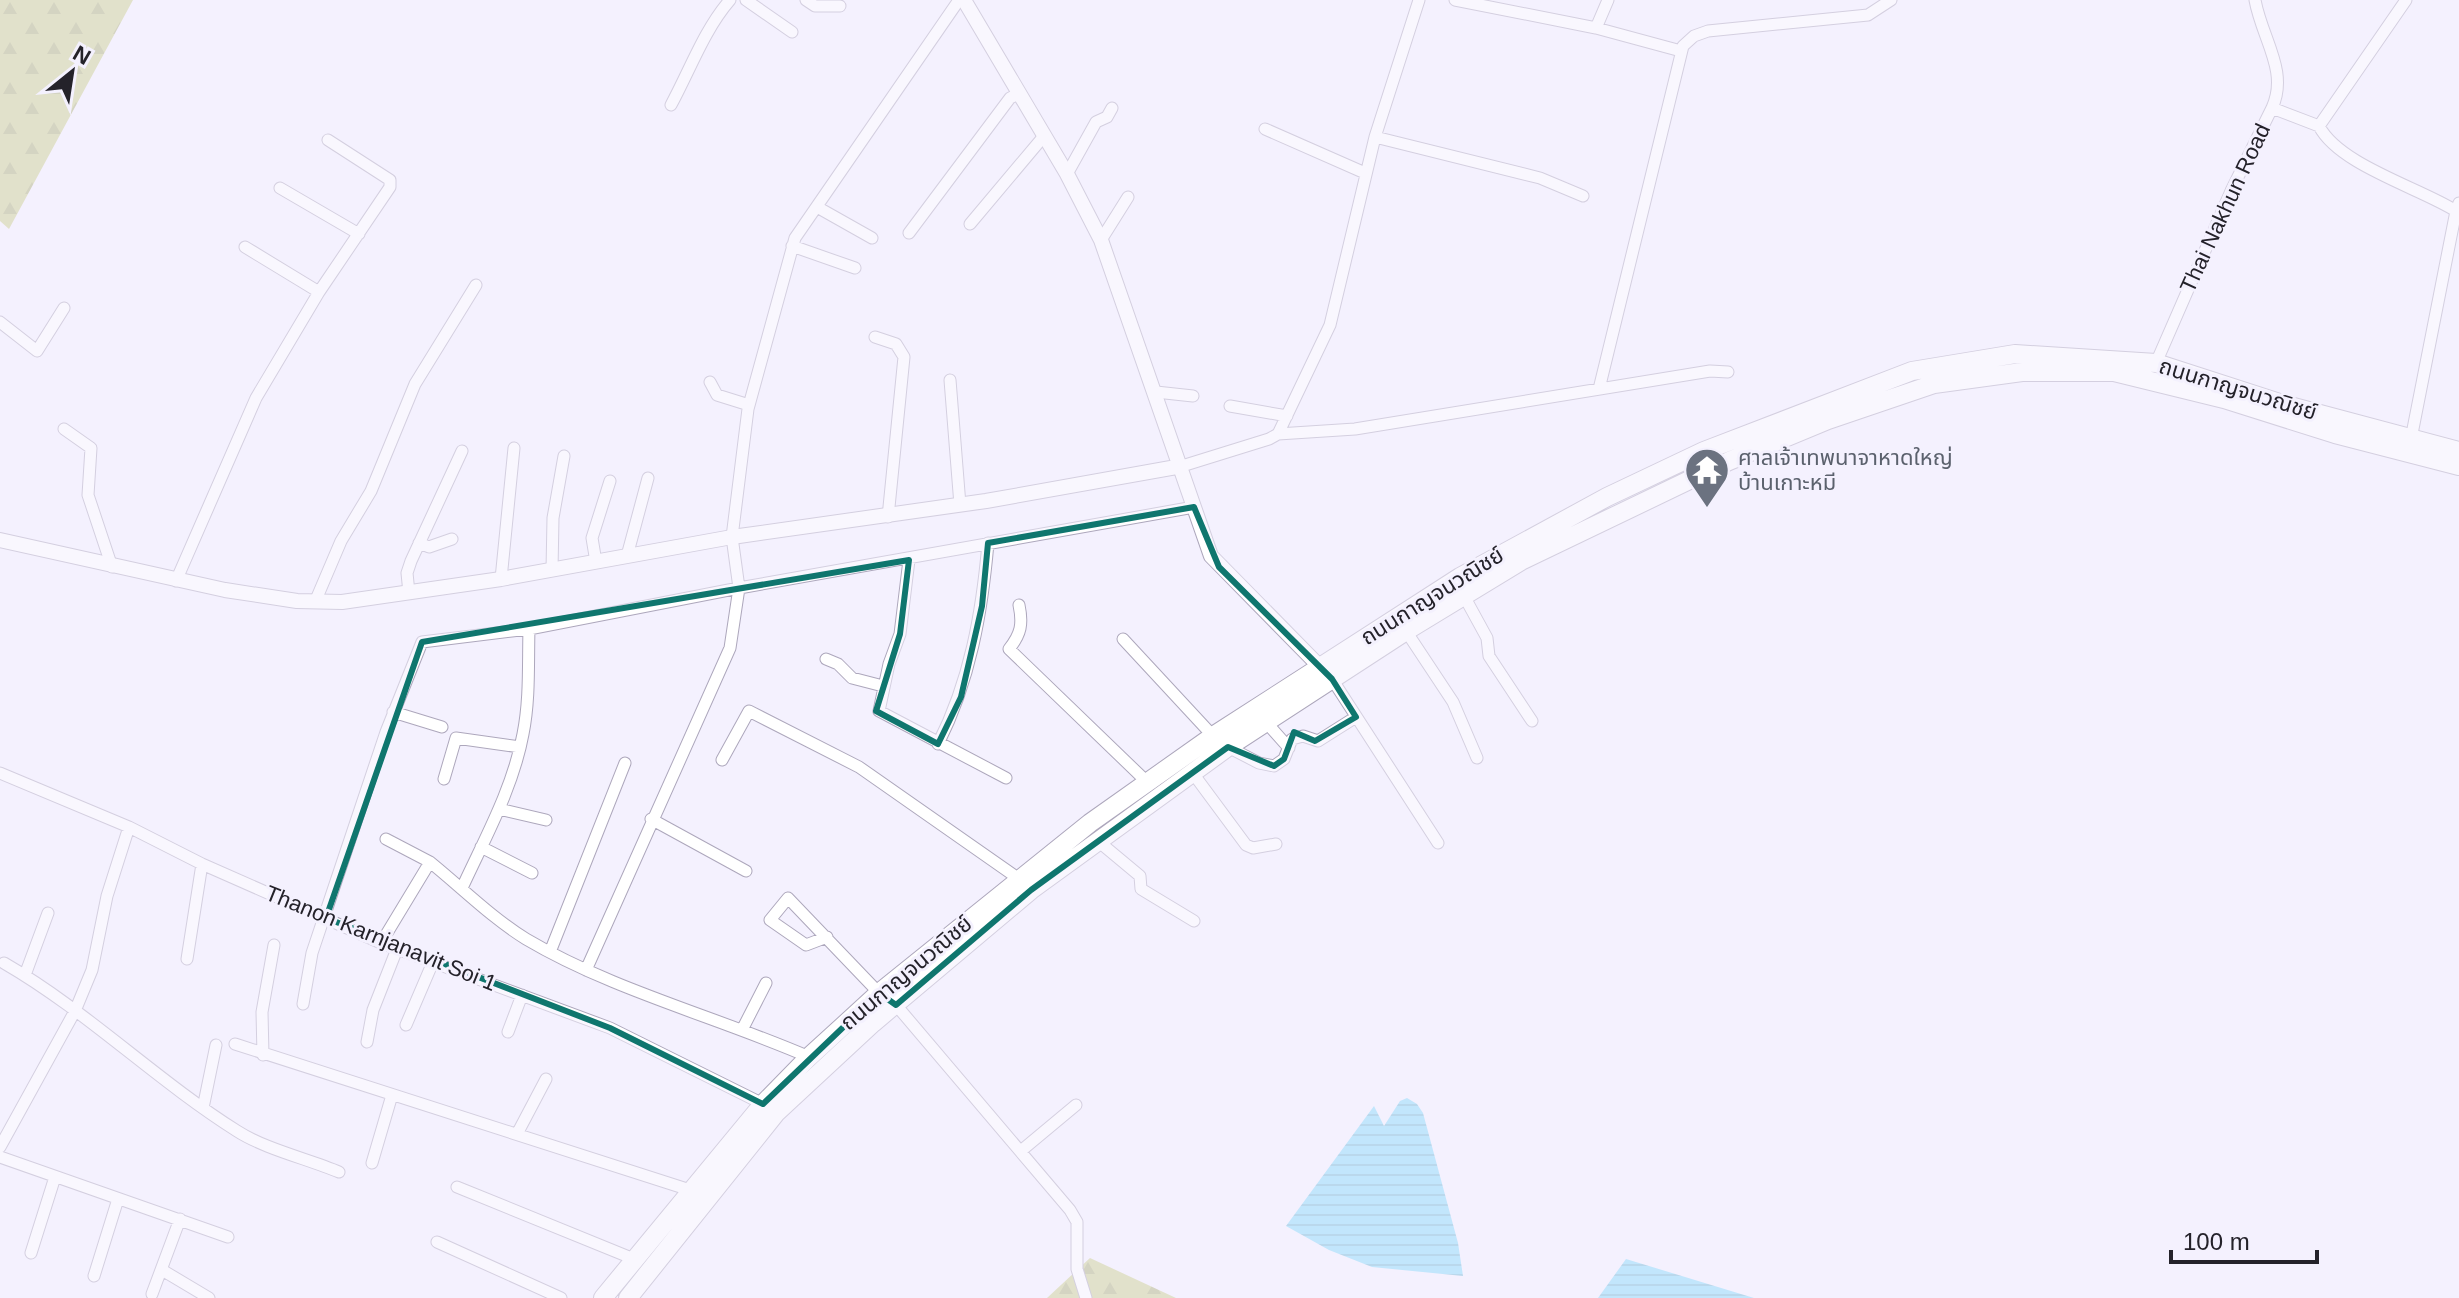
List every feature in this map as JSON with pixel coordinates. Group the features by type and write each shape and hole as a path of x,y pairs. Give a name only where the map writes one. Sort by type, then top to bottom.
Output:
{"main road":[{"name":"ถนนกาญจนวณิชย์","path":"603,1298 763,1104 809,1057 879,993 1025,884 1147,782 1220,741 1326,673 1516,544 1704,451 1912,371 2015,354 2156,363 2286,405 2459,451"},
{"name":"ถนนกาญจนวณิชย์","path":"628,1298 776,1113 1025,884 1098,841 1192,772 1220,741 1265,721 1326,673 1406,631 1521,561 1634,504 1814,426 1934,384 2022,372 2114,372 2224,399 2335,434 2459,466"}],"street":[{"path":"671,105 701,51 712,21 730,0"},
{"path":"746,0 792,32"},
{"path":"806,0 815,6 840,6"},
{"path":"586,970 651,819 725,663 733,636 739,588 732,537 749,405 792,246 962,0 1067,174 1101,240 1194,507 1219,567 1326,673 1438,843"},
{"path":"1278,434 1330,325 1365,173 1419,0"},
{"path":"1457,0 1596,28 1681,51"},
{"path":"1514,13 1517,0"},
{"path":"1596,28 1608,0"},
{"path":"1599,389 1681,51 1688,40 1708,31 1868,15 1891,0"},
{"path":"2255,0 2262,34 2280,82 2272,108"},
{"path":"2406,0 2319,126 2331,141 2350,154 2458,207 2411,439"},
{"path":"909,233 1010,98 1018,94"},
{"path":"1067,174 1096,122 1107,117 1112,108"},
{"name":"Thai Nakhun Road","path":"2156,363 2200,259 2272,108 2319,126"},
{"path":"1265,129 1365,173"},
{"path":"970,224 1044,136"},
{"path":"1375,137 1540,178 1583,196"},
{"path":"176,581 256,398 319,292 390,187 390,180 328,140"},
{"path":"280,188 359,234"},
{"path":"1101,240 1128,197"},
{"path":"817,207 872,238"},
{"path":"792,246 855,268"},
{"path":"245,247 319,292"},
{"path":"315,602 341,541 371,491 415,384 476,285"},
{"path":"0,322 37,351 64,308"},
{"path":"875,337 896,344 904,357 888,517"},
{"path":"0,540 176,581 315,602 409,593 732,537 888,517 1182,466 1257,444 1278,434 1355,429 1710,371 1728,372"},
{"path":"950,380 960,505"},
{"path":"710,382 717,395 749,405"},
{"path":"1156,392 1193,396"},
{"path":"1230,406 1287,416"},
{"path":"64,429 91,448 88,495 112,567"},
{"path":"501,579 514,448"},
{"path":"409,593 407,573 462,451"},
{"path":"552,570 553,518 564,456"},
{"path":"627,556 648,478"},
{"path":"596,562 592,538 610,481"},
{"path":"303,1004 312,953 393,712 422,642 529,629 739,588 1194,507"},
{"path":"419,543 430,547 452,539"},
{"path":"938,744 961,697 982,606 988,543"},
{"path":"909,560 900,634 883,686 879,712 1006,778"},
{"path":"1464,596 1486,634 1489,656 1532,721"},
{"path":"1019,605 1023,622 1019,637 1009,649 1147,782"},
{"path":"462,888 499,809 520,747 528,701 529,629"},
{"path":"1406,631 1453,702 1477,758"},
{"path":"1123,639 1220,741 1270,766 1282,762 1295,738 1318,741 1356,717"},
{"path":"826,659 838,664 852,678 883,686"},
{"path":"722,760 749,711 859,767 1025,884"},
{"path":"393,712 442,727"},
{"path":"1265,721 1289,748"},
{"path":"444,779 456,738 520,747"},
{"path":"550,952 625,763"},
{"path":"1192,772 1248,847 1276,844"},
{"name":"Thanon Karnjanavit Soi 1","path":"0,773 129,827 202,864 381,943 610,1028 763,1104"},
{"path":"499,809 546,820"},
{"path":"651,819 746,871"},
{"path":"0,1147 75,1011 92,970 107,896 129,827"},
{"path":"386,839 430,862 505,924 550,952 586,970 743,1028 809,1057"},
{"path":"1098,841 1139,875 1142,890 1194,921"},
{"path":"481,847 532,873"},
{"path":"381,943 430,862"},
{"path":"187,959 202,864"},
{"path":"827,937 806,945 770,920 788,898 827,937 879,993 896,1005 1022,1150 1077,1222 1077,1269 1086,1298"},
{"path":"25,975 48,913"},
{"path":"263,1055 262,1012 274,945"},
{"path":"367,1042 373,1010 397,949"},
{"path":"406,1025 433,962"},
{"path":"4,963 75,1011 154,1076 249,1138 339,1172"},
{"path":"743,1028 766,983"},
{"path":"508,1032 522,995"},
{"path":"235,1044 690,1190"},
{"path":"203,1108 216,1045"},
{"path":"517,1134 546,1079"},
{"path":"372,1163 392,1095"},
{"path":"1022,1150 1076,1105"},
{"path":"0,1157 228,1237"},
{"path":"31,1253 55,1177"},
{"path":"457,1187 634,1259"},
{"path":"94,1276 118,1199"},
{"path":"152,1294 180,1219"},
{"path":"437,1242 561,1298"},
{"path":"162,1270 209,1298"}],"highlighted area":[{"path":"1194,507 1219,567 1332,679 1356,717 1315,741 1294,732 1284,759 1274,766 1228,747 1031,890 896,1005 879,993 763,1104 610,1028 326,918 422,642 909,560 900,634 876,711 938,744 961,697 982,606 988,543"}],"green space":[{"path":"0,0 133,0 9,229 0,221"},
{"path":"1090,1258 1176,1298 1047,1298"}],"water":[{"path":"1407,1098 1417,1104 1423,1113 1458,1243 1463,1276 1372,1267 1329,1250 1286,1226 1374,1106 1384,1126 1400,1101"},
{"path":"1626,1259 1754,1298 1598,1298"}],"place":[{"name":"ศาลเจ้าเทพนาจาหาดใหญ่ บ้านเกาะหมี","path":"1707,509"}]}
